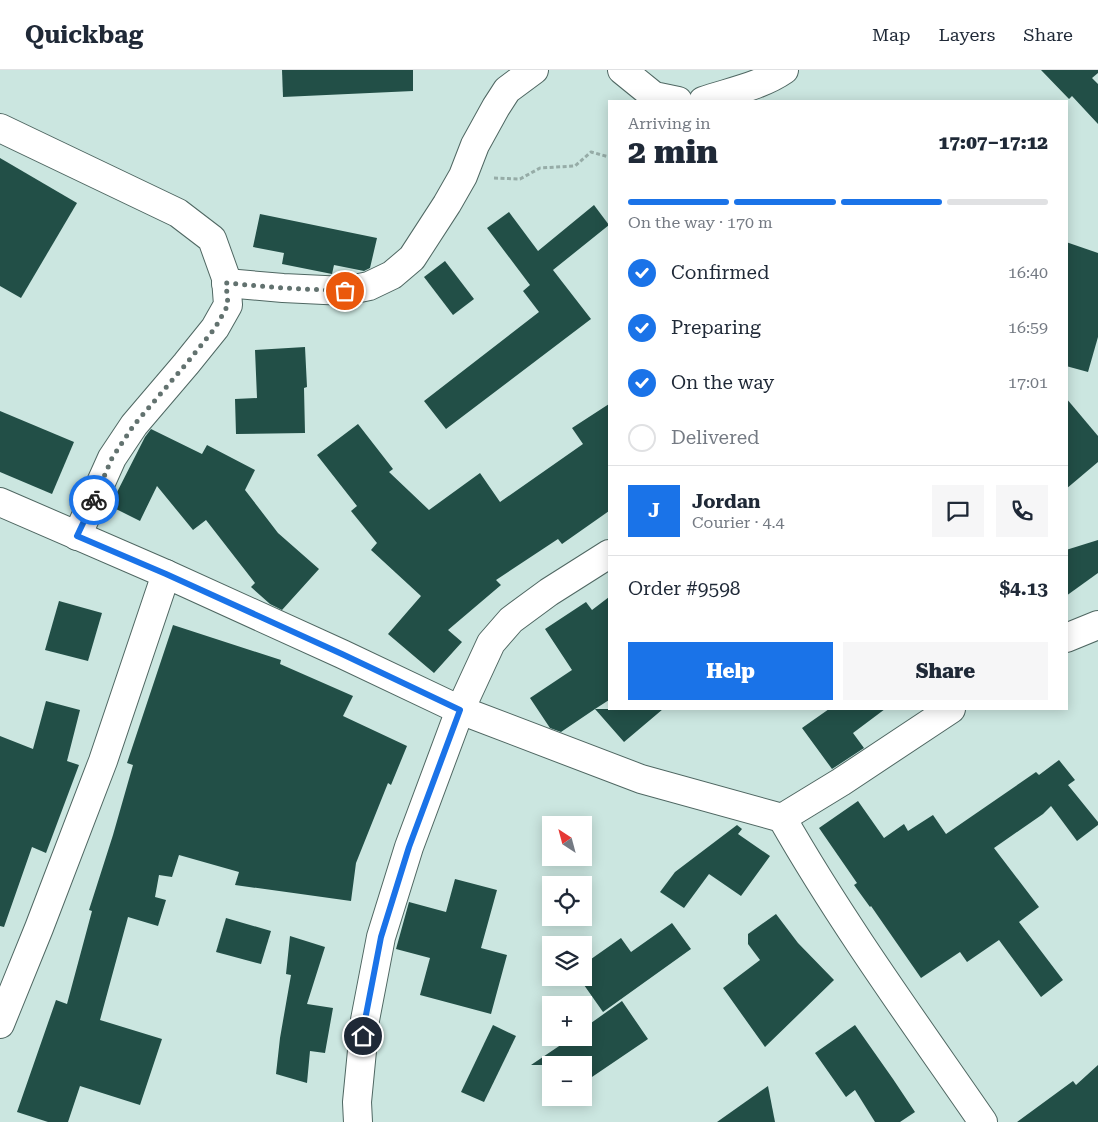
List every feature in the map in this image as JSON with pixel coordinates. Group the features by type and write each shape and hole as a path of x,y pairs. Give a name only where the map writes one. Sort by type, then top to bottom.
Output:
{"street":[{"path":"226,283 345,291 369,286 392,275 412,258 447,204 463,176 475,145 507,90 534,70"},
{"path":"622,70 654,96 673,100"},
{"path":"706,100 748,87 784,70"},
{"path":"0,128 178,213 212,238 226,278 228,305 215,328 134,425 112,458 77,536"},
{"path":"0,502 166,574 460,710 641,779 782,818 807,862 844,919 983,1122"},
{"path":"358,1122 357,1102 365,1020 381,937 409,847 460,710 491,643 511,620 549,592 608,555"},
{"path":"0,1024 43,919 103,761 166,574"},
{"path":"1068,637 1098,625"},
{"path":"782,818 841,782 949,710"}],"path":[{"path":"463,176 520,179 540,168 575,166 591,152 608,156"}],"building":[{"path":"282,70 413,70 413,91 283,97"},
{"path":"1041,70 1098,70 1098,73 1092,78 1098,84 1098,124 1072,96 1069,99"},
{"path":"0,158 77,203 21,298 0,286"},
{"path":"594,205 608,226 553,270 591,319 446,429 424,401 539,312 523,291 530,285 487,228 509,212 538,251"},
{"path":"260,214 377,238 370,268 364,271 334,265 332,274 282,264 284,253 253,247"},
{"path":"1068,243 1098,253 1098,337 1088,372 1068,367"},
{"path":"445,261 474,299 453,315 424,277"},
{"path":"305,347 307,387 304,388 305,433 236,434 235,399 257,398 255,350"},
{"path":"1068,400 1098,436 1098,462 1068,487"},
{"path":"608,405 608,512 562,544 558,539 496,580 501,585 448,630 462,642 434,673 388,634 421,596 371,550 377,543 351,511 357,506 317,455 358,424 393,469 389,472 429,510 480,473 500,502 583,444 572,428"},
{"path":"0,411 74,442 52,494 0,472"},
{"path":"151,429 202,454 207,445 255,470 245,490 278,533 319,569 282,610 270,604 251,587 255,583 206,520 193,530 157,486 140,521 110,506 145,437"},
{"path":"1098,540 1098,573 1068,595 1068,549"},
{"path":"608,598 608,701 561,732 550,728 530,698 572,670 545,629 586,602 592,610"},
{"path":"59,601 102,613 88,661 45,650"},
{"path":"173,625 281,660 280,664 353,696 343,716 407,746 391,785 388,783 356,863 351,901 235,885 239,872 179,855 172,877 159,875 155,897 166,900 158,926 128,917 100,1020 162,1039 140,1105 80,1086 68,1122 48,1122 17,1112 56,1000 67,1004 92,911 89,910 133,765 127,763"},
{"path":"46,701 80,710 67,761 79,765 46,853 32,847 4,927 0,926 0,736 33,749"},
{"path":"595,709 662,710 624,742"},
{"path":"828,710 884,710 853,733 864,748 832,769 802,728"},
{"path":"1059,760 1075,780 1068,785 1098,822 1098,825 1077,841 1051,806 1043,814 994,848 1039,907 1019,922 1063,980 1041,997 999,940 967,962 960,952 921,978 871,906 854,885 857,883 819,828 858,801 884,838 904,824 908,831 933,815 946,834 1036,772 1039,775"},
{"path":"737,825 742,829 738,834 770,856 741,896 709,874 684,908 660,892 675,872"},
{"path":"455,879 497,890 481,948 507,955 491,1014 420,995 430,958 396,949 409,902 446,912"},
{"path":"776,914 798,943 834,980 765,1047 723,988 760,960 748,944 748,934"},
{"path":"226,918 271,931 261,964 216,952"},
{"path":"672,923 691,949 603,1012 585,986 592,986 592,958 621,938 631,952"},
{"path":"290,936 325,947 307,1004 333,1008 325,1053 310,1051 307,1083 276,1074 291,975 286,974"},
{"path":"622,1001 648,1039 592,1077 592,1056 544,1056 559,1046 592,1046 592,1022"},
{"path":"493,1025 516,1036 484,1102 461,1092"},
{"path":"855,1025 915,1112 900,1122 875,1122 855,1090 846,1097 815,1053"},
{"path":"542,1058 542,1065 531,1065"},
{"path":"1098,1065 1098,1122 1017,1122 1073,1081 1076,1085"},
{"path":"768,1086 775,1122 717,1122"}],"way so far":[{"path":"94,500 112,458 134,425 215,328 228,305 226,283 345,291"}],"route":[{"path":"94,500 77,536 166,574 460,710 409,847 381,937 363,1036"}]}
